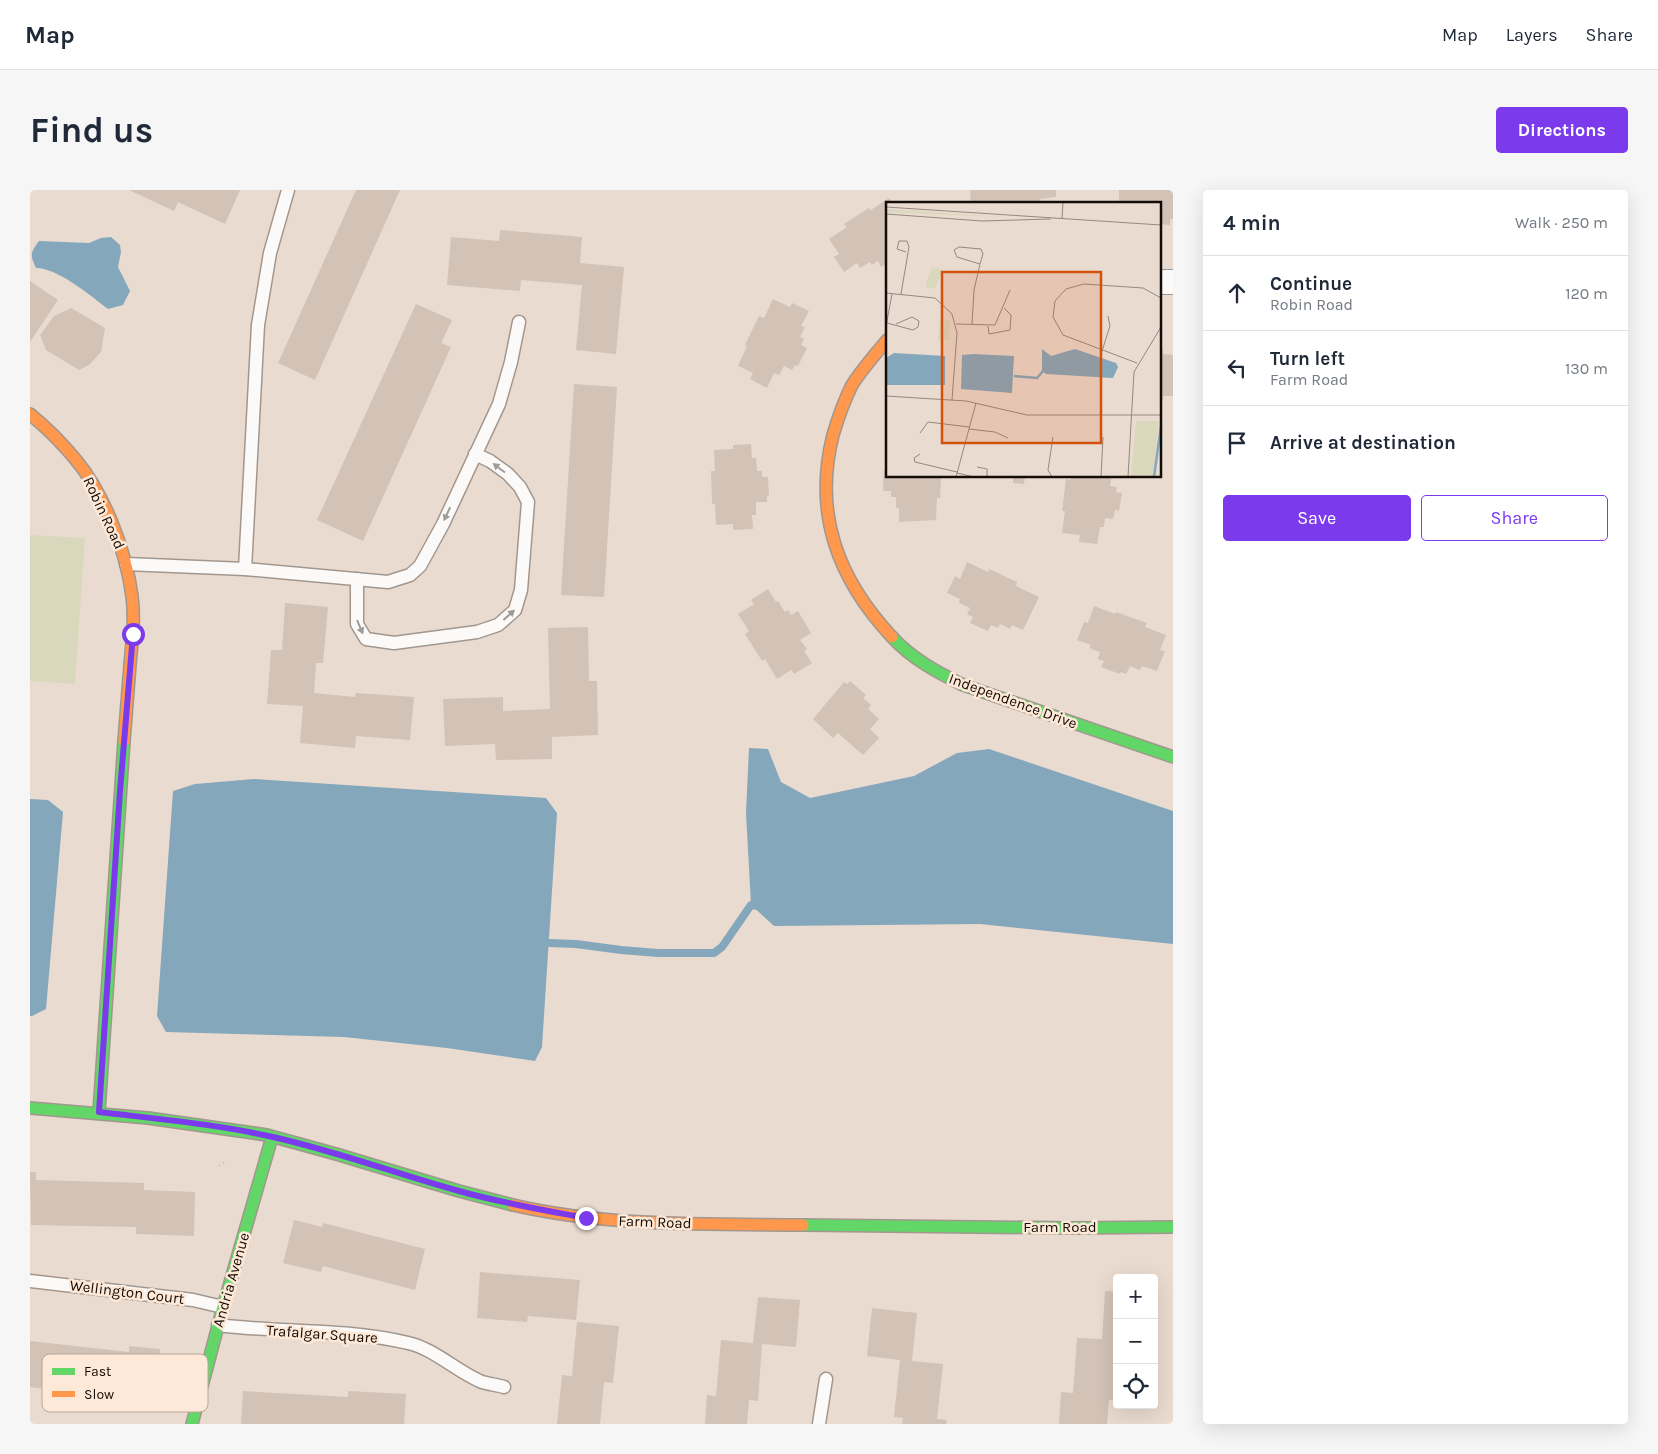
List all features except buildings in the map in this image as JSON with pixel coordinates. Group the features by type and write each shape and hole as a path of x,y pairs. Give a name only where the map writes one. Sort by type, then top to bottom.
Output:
{"street":[{"path":"1160,282 1173,282"},
{"name":"Independence Drive","path":"886,341 867,364 844,401 831,444 826,476 827,513 836,548 846,572 877,622 902,648 932,670 963,685 1173,757"},
{"name":"Robin Road","path":"30,414 50,431 77,461 98,494 118,537 126,564 132,598 133,634 120,791 99,1112"},
{"name":"Farm Road","path":"30,1108 99,1112 197,1124 272,1136 459,1191 521,1206 586,1218 641,1223 1073,1228 1173,1227"},
{"name":"Andria Avenue","path":"208,1363 272,1136"}],"lane":[{"path":"245,569 258,325 270,253 288,190"},
{"path":"126,564 245,569 388,582 410,575 420,566 443,524 499,404 511,362 519,322"},
{"path":"356,579 357,624 366,639 394,643 477,632 498,625 515,610 521,590 528,502 520,488 508,474 490,461 475,454"},
{"name":"Wellington Court","path":"30,1281 193,1300 223,1307"},
{"name":"Trafalgar Square","path":"218,1325 262,1330 353,1334 410,1343 443,1359 482,1382 504,1387"},
{"path":"819,1424 826,1378"}],"path":[{"path":"220,1166 225,1162"}],"shaded area":[{"path":"30,535 85,538 75,684 30,681"}],"water":[{"path":"111,237 120,245 121,252 118,267 130,291 123,305 108,309 84,290 64,278 45,269 36,268 33,260 32,254 39,241 89,243 101,238"},
{"path":"749,748 768,749 781,782 810,798 914,776 957,753 989,749 1173,811 1173,944 980,924 774,926 751,905 746,813"},
{"path":"254,779 546,798 557,813 542,1047 535,1061 447,1048 344,1037 166,1032 157,1016 173,791 195,784"},
{"path":"30,799 48,800 63,812 46,1009 32,1016 30,1016"}],"waterway":[{"path":"549,943 658,953 714,953 722,947 751,905 759,906"}],"traffic: fast":[{"path":"892,637 916,658 963,685 1173,757"},
{"path":"99,1112 124,741"},
{"path":"30,1108 148,1118 267,1135 513,1205"},
{"path":"208,1364 272,1137"},
{"path":"803,1225 1073,1228 1173,1227"},
{"path":"192,1424 195,1412"}],"traffic: slow":[{"path":"886,341 856,379 844,403 833,435 826,492 835,544 844,568 857,592 892,637"},
{"path":"30,414 60,442 86,474 113,524 125,561 132,596 133,622 124,741"},
{"path":"513,1205 549,1212 621,1221 803,1225"}],"route":[{"path":"133,634 120,791 99,1112 197,1124 272,1136 459,1191 521,1206 586,1218"}]}
